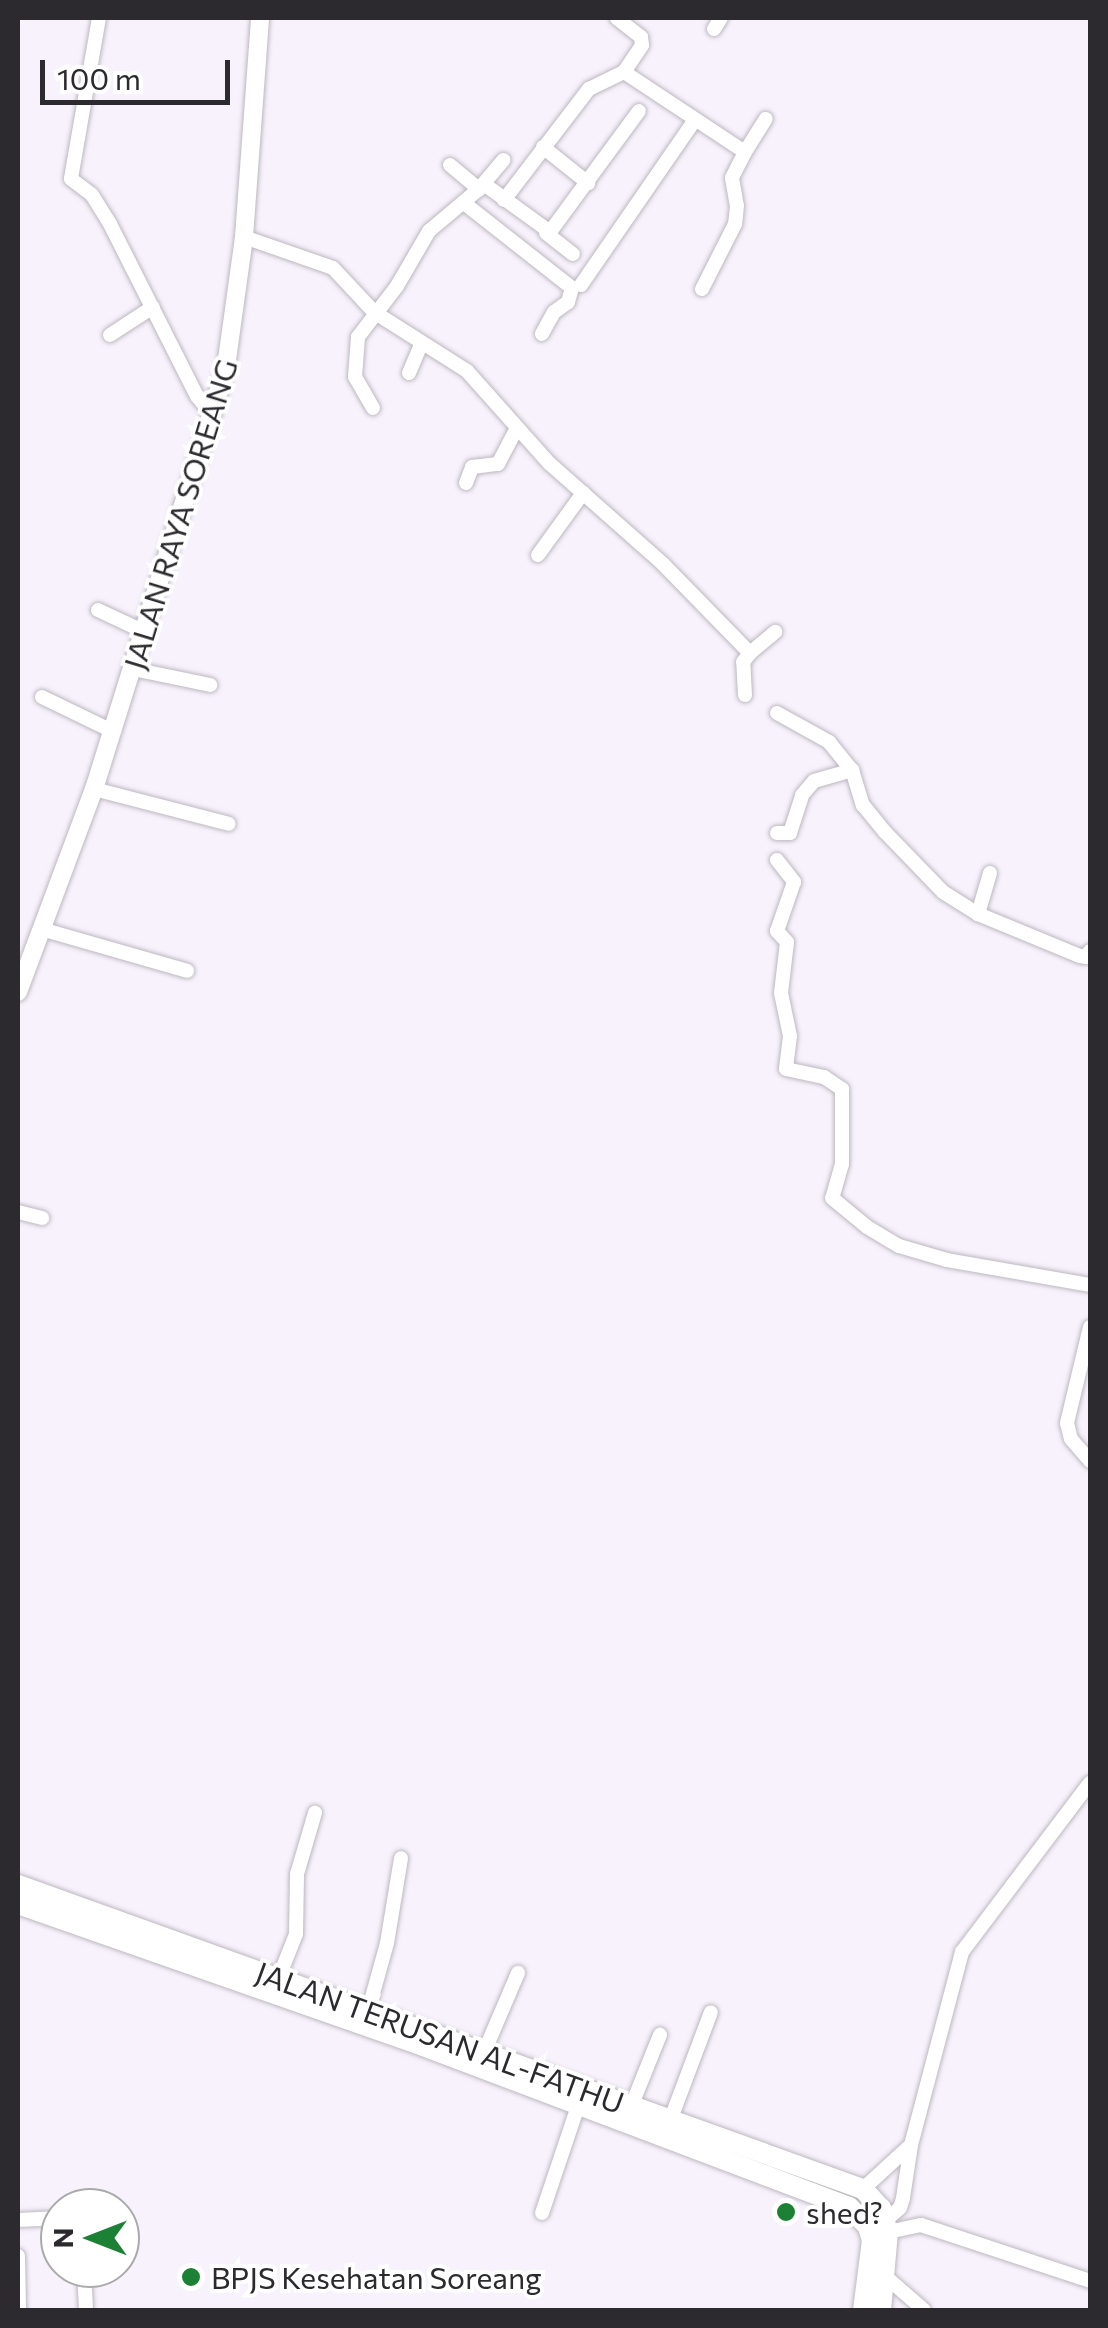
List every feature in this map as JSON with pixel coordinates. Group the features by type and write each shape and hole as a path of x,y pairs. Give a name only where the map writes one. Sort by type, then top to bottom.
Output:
{"highway":[{"name":"JALAN TERUSAN AL-FATHU","path":"18,1884 279,1977 345,2009 369,2008 485,2050 581,2098 632,2107 863,2188"},
{"name":"JALAN TERUSAN AL-FATHU","path":"18,1904 345,2009 581,2098 848,2208 868,2227 872,2240 864,2310"},
{"path":"863,2188 887,2226 881,2310"}],"main road":[{"name":"JALAN RAYA SOREANG","path":"18,992 94,789 213,416 232,339 244,237 260,18"}],"street":[{"path":"99,18 96,57 70,179 92,194 197,396 213,416"},
{"path":"504,200 590,89 624,72 642,40 617,18"},
{"path":"624,72 745,152"},
{"path":"546,233 554,230 639,110"},
{"path":"702,288 735,224 738,206 732,178 766,119"},
{"path":"581,285 695,120"},
{"path":"543,147 588,184"},
{"path":"373,408 358,388 353,360 358,337 397,286 429,231 482,186 503,160"},
{"path":"450,166 504,200 573,254"},
{"path":"464,203 572,288 568,302 554,312 542,334"},
{"path":"244,237 332,268 374,312 467,371 517,428 664,564 750,653"},
{"path":"110,335 153,307"},
{"path":"410,373 421,345"},
{"path":"466,483 472,468 498,464 517,428"},
{"path":"538,554 583,493"},
{"path":"98,610 145,632"},
{"path":"745,695 743,662 775,632"},
{"path":"133,669 210,684"},
{"path":"42,697 112,732"},
{"path":"777,714 829,742 852,770 862,805 943,892 978,914 1080,956 1088,956 1090,950"},
{"path":"777,833 790,834 802,795 814,781 852,770"},
{"path":"94,789 228,824"},
{"path":"778,860 794,882 778,931 787,942 781,993 790,1036 786,1069 824,1077 842,1089 842,1164 832,1198 866,1227 900,1246 947,1260 1090,1285"},
{"path":"978,914 990,873"},
{"path":"42,929 187,972"},
{"path":"18,1212 42,1218"},
{"path":"1090,1327 1067,1423 1071,1439 1090,1461"},
{"path":"887,2226 901,2205 911,2145 962,1952 1090,1783"},
{"path":"279,1977 296,1934 297,1874 315,1813"},
{"path":"369,2008 387,1943 401,1858"},
{"path":"485,2050 518,1973"},
{"path":"670,2121 712,2012"},
{"path":"632,2107 660,2035"},
{"path":"542,2213 581,2098"},
{"path":"863,2188 911,2145"},
{"path":"887,2226 921,2225 1090,2281"},
{"path":"18,2256 19,2310"},
{"path":"886,2276 924,2310"}],"place":[{"name":"shed?","path":"786,2212"},
{"name":"BPJS Kesehatan Soreang","path":"191,2277"}]}
